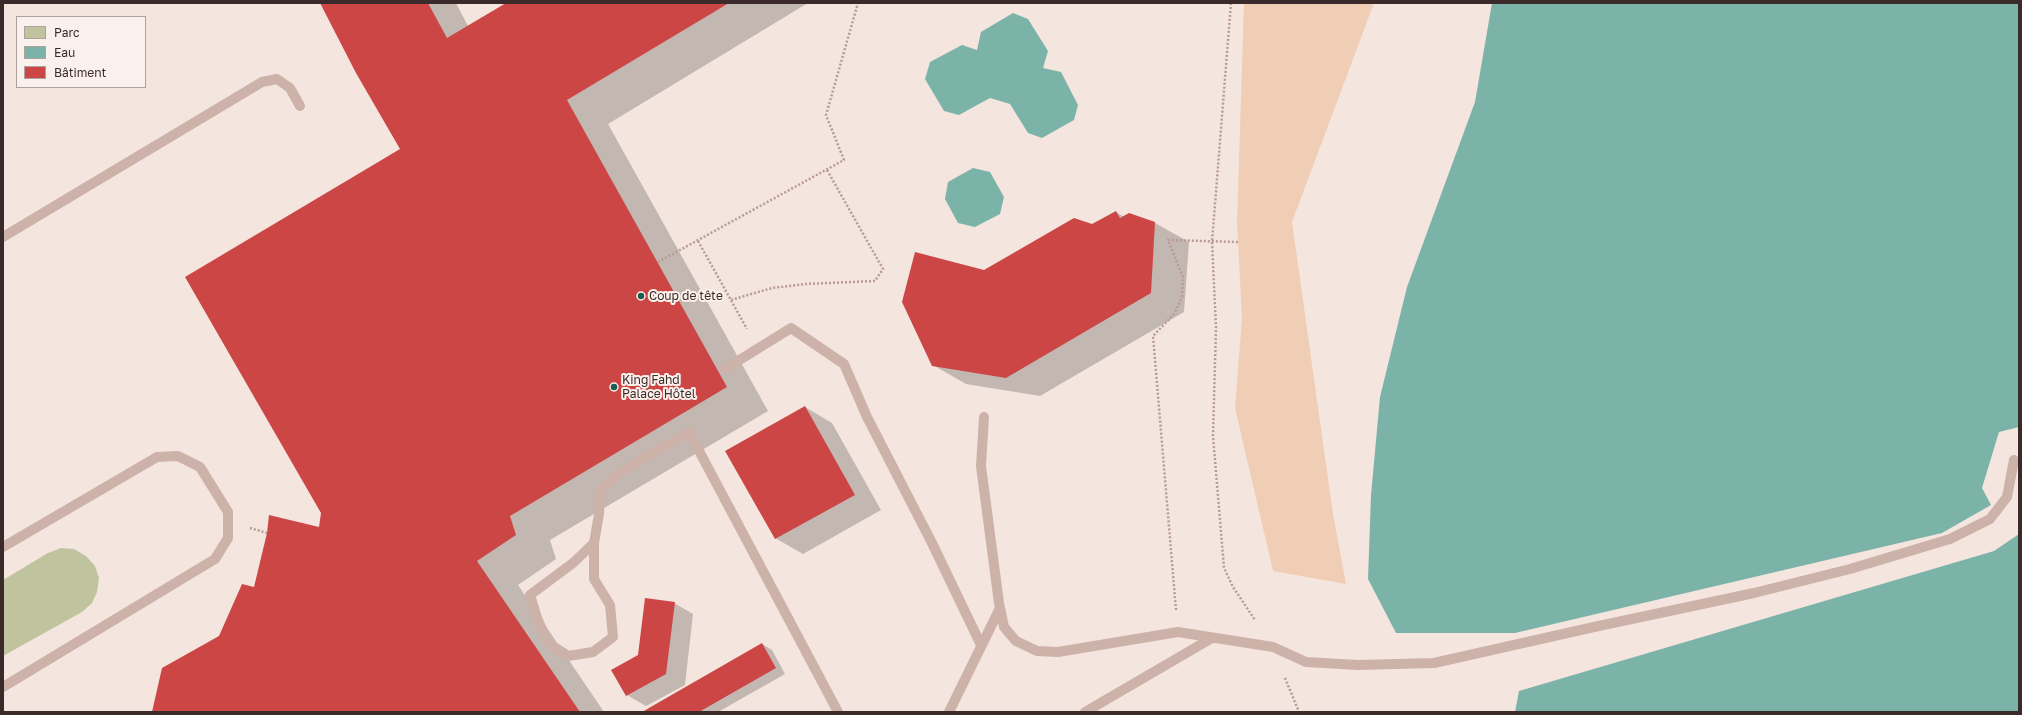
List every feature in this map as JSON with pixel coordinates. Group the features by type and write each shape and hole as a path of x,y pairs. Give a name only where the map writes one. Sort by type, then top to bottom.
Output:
{"lane":[{"path":"3,237 262,82 277,79 290,88 300,106"},
{"path":"725,369 791,328 844,364 867,416 931,541 981,645"},
{"path":"984,417 981,466 1000,608 1004,627 1016,641 1037,651 1058,652 1178,632 1273,647 1306,662 1358,665 1434,663 1754,593 1850,569 1950,539 1990,519 2007,497 2014,460"},
{"path":"594,543 573,563 530,595 537,618 548,643 568,656 593,652 613,637 610,605 594,579 594,543 599,514 600,490 624,470 689,432 838,712"},
{"path":"3,546 157,457 178,456 200,467 228,512 228,538 215,559 3,687"},
{"path":"949,712 1000,608"},
{"path":"1085,712 1212,638"}],"path":[{"path":"658,262 844,160 826,115 858,3"},
{"path":"1231,3 1212,242 1216,327 1213,436 1224,568 1233,588 1273,647"},
{"path":"731,300 772,288 805,284 875,281 884,269 827,170"},
{"path":"1178,632 1153,336 1174,314 1182,297 1183,277 1168,240 1238,242"},
{"path":"698,241 758,348"}],"green space":[{"path":"61,548 74,549 86,556 95,566 99,578 97,592 92,603 82,612 3,656 3,580 48,553"}],"sand":[{"path":"1244,3 1374,3 1292,222 1333,514 1346,584 1273,571 1235,408 1242,318 1237,223"}],"water":[{"path":"1492,3 2019,3 2019,427 1999,432 1982,488 1991,505 1942,533 1515,633 1396,633 1368,579 1371,495 1380,397 1407,287 1475,102"},
{"path":"1013,13 1028,19 1048,51 1043,68 1061,72 1078,105 1074,120 1042,138 1028,133 1010,104 990,98 959,115 944,111 925,79 930,62 962,45 977,50 981,32"},
{"path":"973,168 990,172 1004,197 1000,214 975,227 958,223 945,199 948,182"},
{"path":"2019,534 2019,712 1515,712 1519,691 1994,551"}],"building":[{"name":"King Fahd Palace Hôtel","path":"320,3 428,3 447,38 506,3 729,3 567,100 727,387 510,516 516,535 477,561 580,712 152,712 162,668 219,636 242,584 254,587 267,533 269,515 319,527 321,513 185,277 400,149 356,73"},
{"path":"1116,211 1120,218 1129,213 1155,222 1151,293 1006,378 932,366 902,302 915,252 984,270 1074,218 1092,224"},
{"path":"805,406 855,495 775,539 725,451"},
{"path":"645,598 675,602 666,674 626,696 611,670 638,655"},
{"path":"762,643 776,668 699,712 642,712"}],"place":[{"name":"Coup de tête","path":"641,296"},
{"name":"King Fahd Palace Hôtel","path":"614,387"}]}
